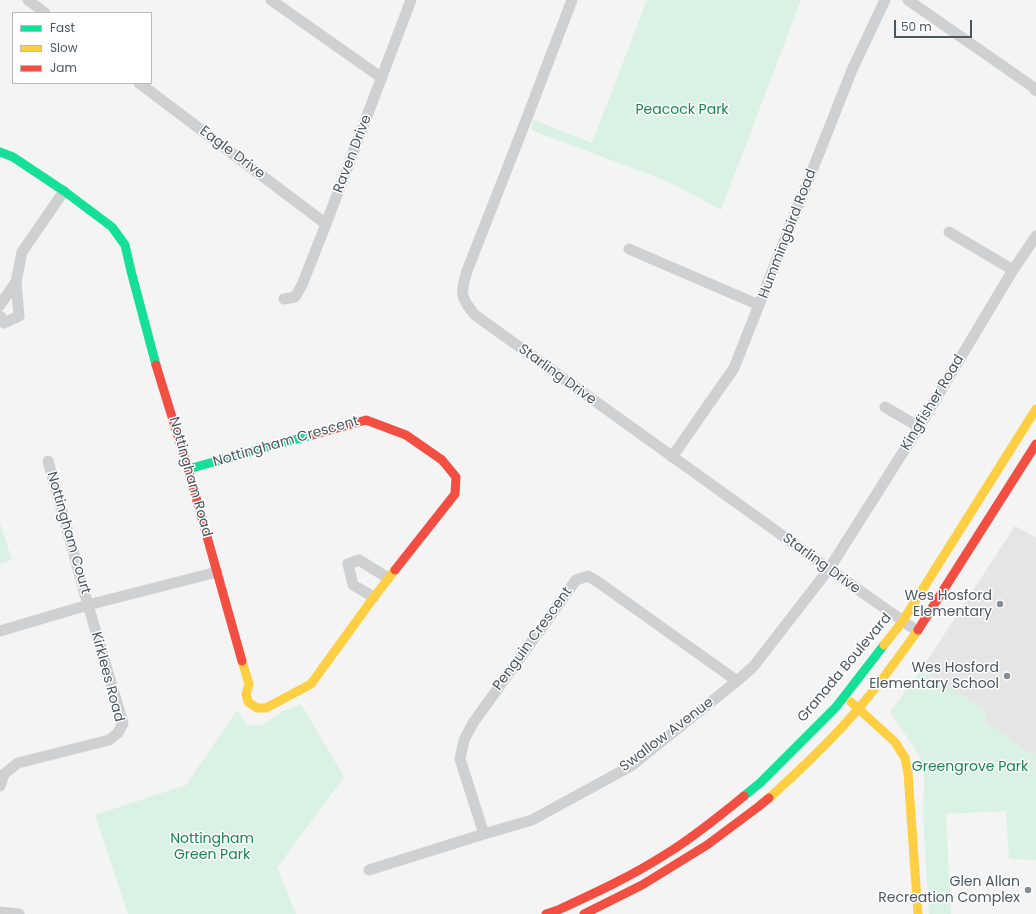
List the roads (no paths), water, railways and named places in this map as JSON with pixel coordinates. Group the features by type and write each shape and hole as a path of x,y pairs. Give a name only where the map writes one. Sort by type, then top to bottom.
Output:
{"street":[{"path":"28,0 44,12"},
{"path":"271,0 382,78"},
{"name":"Raven Drive","path":"284,299 295,297 302,285 411,0"},
{"name":"Starling Drive","path":"572,0 467,271 462,287 463,300 474,315 917,632"},
{"name":"Hummingbird Road","path":"672,457 734,368 852,70 885,0"},
{"path":"908,0 1035,87"},
{"name":"Eagle Drive","path":"139,84 326,224"},
{"name":"Nottingham Road","path":"0,152 13,157 64,191 112,227 125,245 152,351 188,469 217,572"},
{"path":"0,316 4,323 19,316 16,282 22,252 64,191"},
{"path":"949,232 1013,270"},
{"name":"Kingfisher Road","path":"829,569 919,427 1013,270 1036,236"},
{"path":"628,249 759,305"},
{"path":"0,305 16,282"},
{"path":"885,407 919,427"},
{"name":"Granada Boulevard","path":"546,914 631,875 667,854 705,828 760,782 836,707 902,622 1036,409"},
{"name":"Nottingham Crescent","path":"188,469 366,420 406,435 442,460 456,477 455,494 388,578 311,684 266,708 257,708 248,702 246,694 249,684 217,572"},
{"path":"584,914 642,885 707,845 758,806 792,777 843,726 882,680 917,632 1036,444"},
{"name":"Nottingham Court","path":"48,461 88,605"},
{"path":"374,597 353,585 348,564 359,560 388,578"},
{"name":"Swallow Avenue","path":"369,870 532,820 631,766 753,667 829,569"},
{"path":"0,632 88,605 217,572"},
{"name":"Penguin Crescent","path":"484,834 460,758 464,740 473,723 576,580 588,576 598,582 737,681"},
{"name":"Kirklees Road","path":"0,786 4,774 18,762 109,740 118,734 123,723 88,605"},
{"path":"844,696 895,742 905,758 908,773 918,914"},
{"path":"0,912 19,914"}],"place":[{"name":"Wes Hosford Elementary","path":"1000,604"},
{"name":"Wes Hosford Elementary School","path":"1007,676"},
{"name":"Glen Allan Recreation Complex","path":"1028,890"}],"park label":[{"name":"Peacock Park","path":"682,110"},
{"name":"Greengrove Park","path":"970,767"},
{"name":"Nottingham Green Park","path":"212,848"}]}
